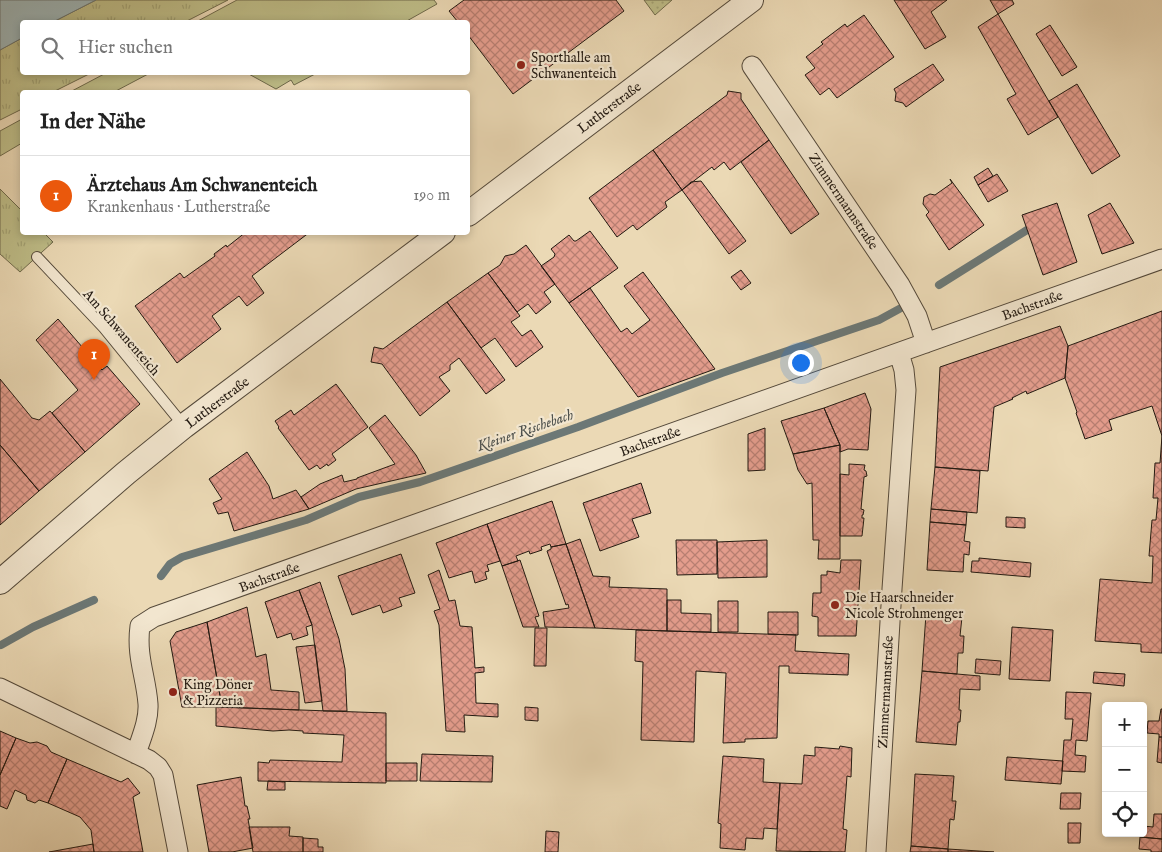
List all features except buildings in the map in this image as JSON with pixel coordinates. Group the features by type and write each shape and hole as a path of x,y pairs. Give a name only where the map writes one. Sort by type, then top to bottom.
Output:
{"street":[{"name":"Lutherstraße","path":"470,212 751,0"},
{"name":"Zimmermannstraße","path":"752,66 900,285 917,316 926,342"},
{"name":"Lutherstraße","path":"0,582 126,473 184,426 439,235"},
{"name":"Bachstraße","path":"136,754 147,721 148,704 140,662 138,642 140,626 154,617 1162,259"},
{"name":"Zimmermannstraße","path":"876,852 906,390 904,370 899,353"},
{"path":"0,688 149,760 158,767 163,775 178,852"}],"lane":[{"name":"Am Schwanenteich","path":"37,258 104,328 184,426"}],"green space":[{"path":"96,0 228,0 189,20 57,20"},
{"path":"237,0 434,0 437,4 409,20 200,20"},
{"path":"644,0 672,0 655,15"},
{"path":"20,39 20,75 87,75 57,90 20,90 20,110 0,120 0,50"},
{"path":"102,75 146,75 118,90 74,90"},
{"path":"251,75 313,75 294,85 291,80 276,89"},
{"path":"20,120 20,144 0,156 0,131"},
{"path":"0,189 20,209 20,235 46,235 53,242 20,272 0,254"}],"water":[{"path":"0,0 96,0 57,20 20,20 20,39 0,50"}],"waterway":[{"name":"Kleiner Rischebach","path":"939,285 1027,230"},
{"name":"Kleiner Rischebach","path":"161,576 170,564 182,557 306,520 359,497 420,482 578,427 722,373 879,320 901,308"},
{"name":"Kleiner Rischebach","path":"1,645 33,627 94,600"}],"place":[{"name":"Sporthalle am Schwanenteich","path":"521,65"},
{"name":"Ärztehaus Am Schwanenteich","path":"94,380"},
{"name":"Die Haarschneider Nicole Strohmenger","path":"835,605"},
{"name":"King Döner & Pizzeria","path":"173,692"}]}
